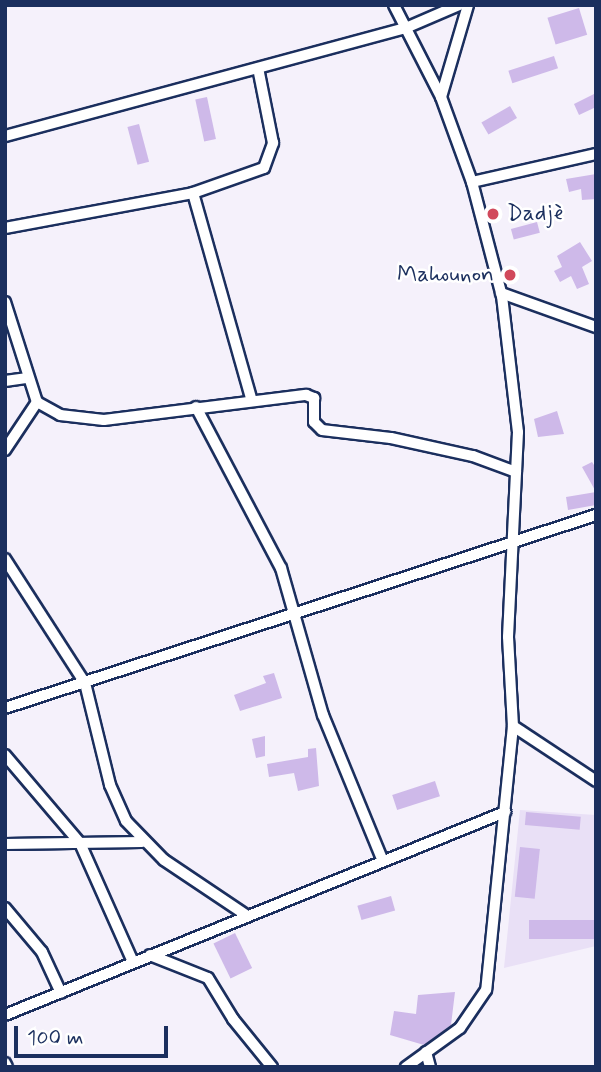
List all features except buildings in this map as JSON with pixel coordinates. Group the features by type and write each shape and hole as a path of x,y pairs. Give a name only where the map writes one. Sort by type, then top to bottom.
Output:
{"street":[{"path":"394,5 408,27 441,97 472,182 501,292 518,432 508,637 513,726 486,990 460,1028 406,1067"},
{"path":"5,136 408,27 459,5"},
{"path":"441,97 468,5"},
{"path":"5,228 193,193 249,177 272,155 258,68"},
{"path":"472,182 596,154"},
{"path":"193,193 252,401"},
{"path":"501,292 596,327"},
{"path":"5,302 26,378 37,402 60,415 104,420 196,407 312,396 314,422 321,430 391,438 473,456 516,472"},
{"path":"5,381 26,378"},
{"path":"5,450 37,402"},
{"path":"196,407 271,545 323,715 383,861"},
{"path":"5,708 295,617 512,540 596,515"},
{"path":"5,559 85,683 110,785 142,842 246,915"},
{"path":"513,726 596,780"},
{"path":"5,755 80,844 134,962"},
{"path":"5,1015 505,812"},
{"path":"5,844 142,842"},
{"path":"5,908 42,952 61,993"},
{"path":"150,955 208,978 272,1067"},
{"path":"426,1052 430,1067"}],"shaded area":[{"path":"520,810 596,815 596,946 504,968"}],"place":[{"name":"Dadjè","path":"493,214"},
{"name":"Mahounon","path":"510,275"}]}
